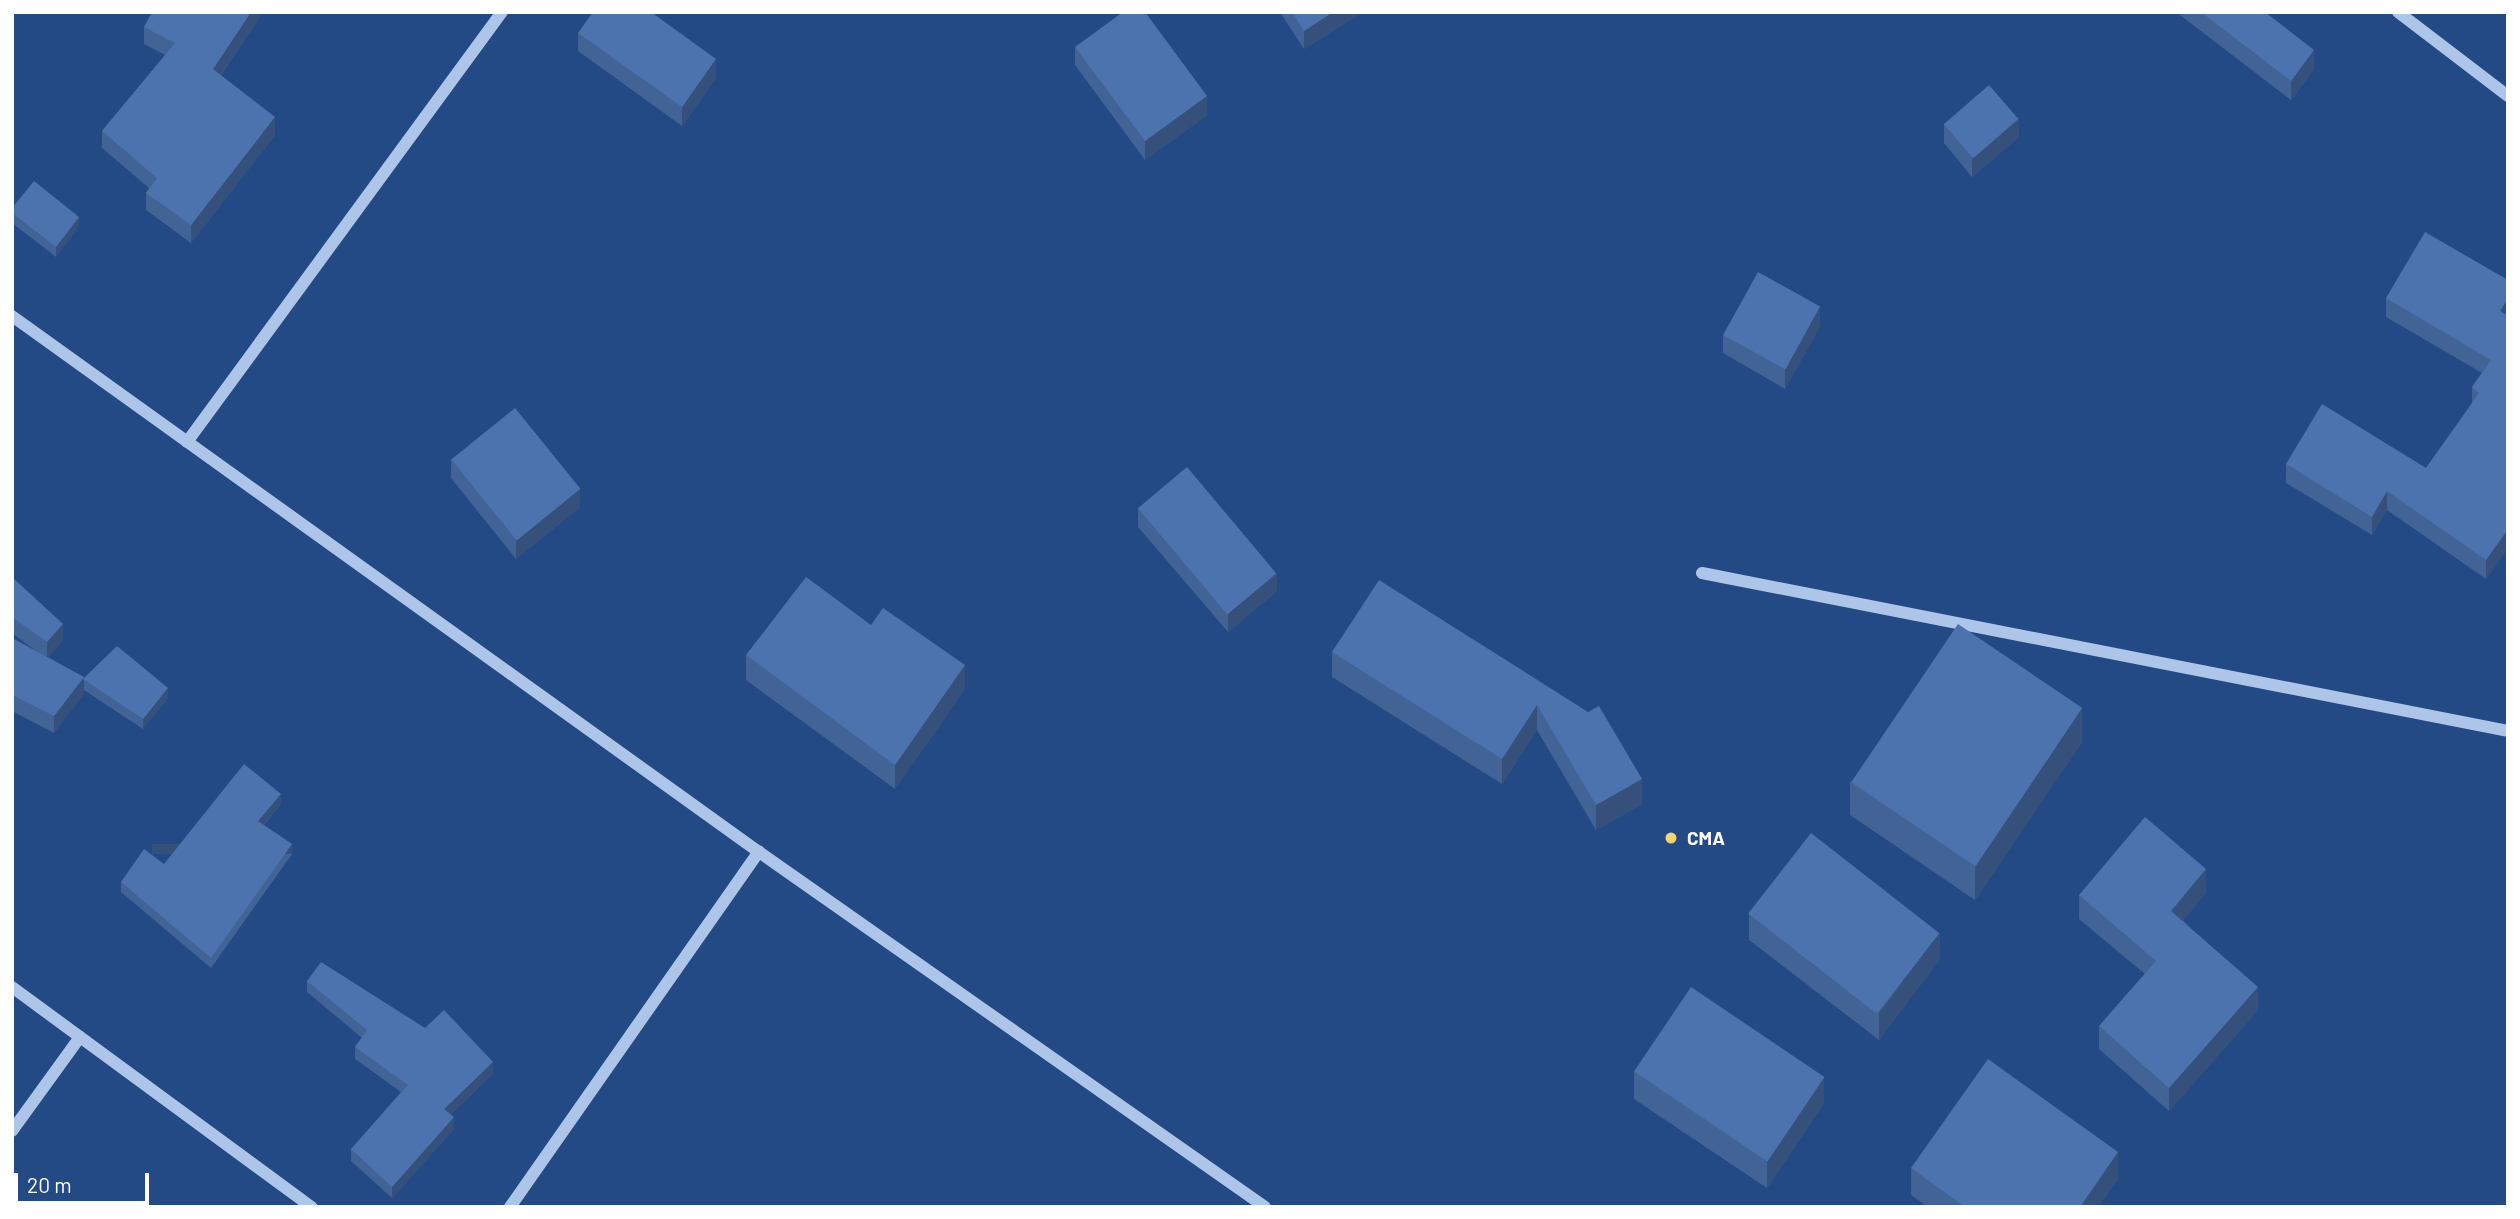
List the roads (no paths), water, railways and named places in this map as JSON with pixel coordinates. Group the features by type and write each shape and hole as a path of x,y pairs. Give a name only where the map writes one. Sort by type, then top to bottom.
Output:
{"street":[{"path":"187,442 502,12"},
{"path":"2398,12 2508,96"},
{"path":"12,316 759,852 1265,1207"},
{"path":"1702,573 2508,731"},
{"path":"510,1207 759,852"},
{"path":"12,987 312,1207"},
{"path":"12,1131 80,1037"}],"place":[{"name":"CMA","path":"1671,838"}]}
